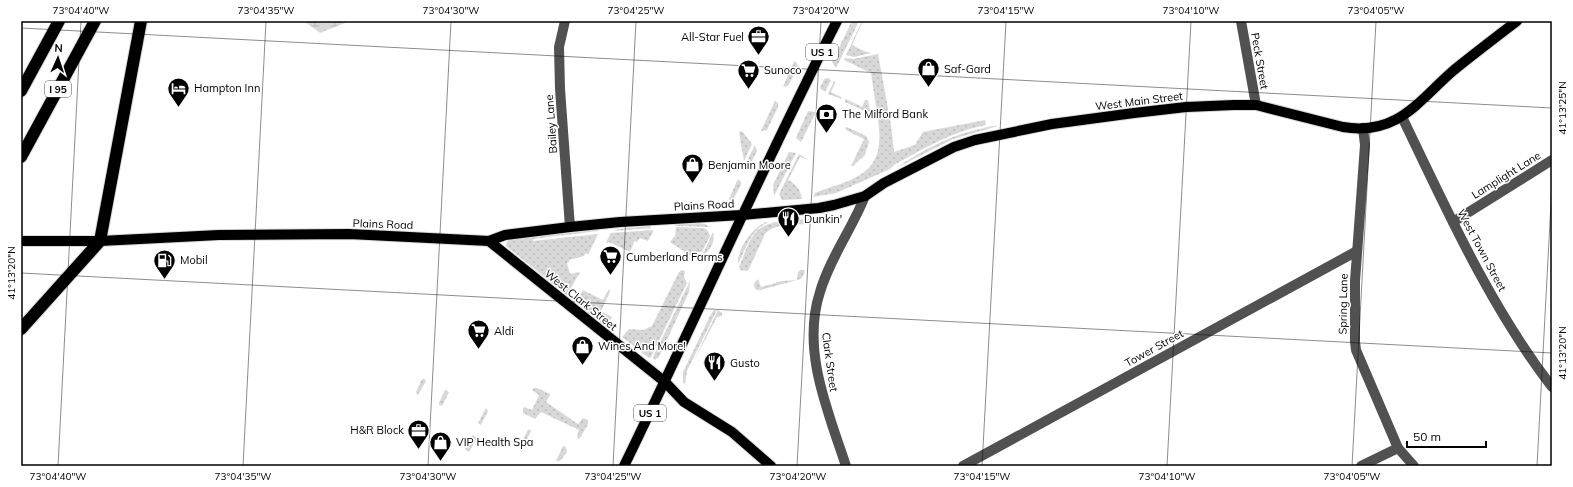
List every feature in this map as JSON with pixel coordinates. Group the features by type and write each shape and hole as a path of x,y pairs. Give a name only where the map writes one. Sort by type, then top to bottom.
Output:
{"highway":[{"name":"I 95","path":"21,91 60,21"},
{"name":"I 95","path":"21,157 95,21"},
{"path":"21,329 100,241 141,21"}],"main road":[{"name":"US 1","path":"624,466 665,382 742,215 837,21"},
{"name":"West Main Street","path":"742,215 819,208 850,201 865,196 884,183 954,147 975,140 1052,124 1134,112 1186,107 1256,105 1343,127 1363,128 1382,125 1402,117 1415,108 1453,71 1516,21"},
{"name":"Plains Road","path":"21,241 100,241 219,235 327,234 489,241 505,235 570,226 742,215"},
{"name":"West Clark Street","path":"489,241 665,382 684,402 732,432 771,466"}],"street":[{"name":"Bailey Lane","path":"565,21 559,47 560,89 570,226"},
{"name":"Peck Street","path":"1241,21 1256,105"},
{"name":"West Town Street","path":"1402,117 1484,282 1518,340 1552,387"},
{"name":"Spring Lane","path":"1363,128 1364,145 1357,251 1354,335 1356,350 1398,448 1414,466"},
{"name":"Lamplight Lane","path":"1453,222 1552,160"},
{"name":"Clark Street","path":"846,466 821,391 814,333 820,292 834,259 857,216 865,196"},
{"name":"Tower Street","path":"963,466 1357,251"},
{"path":"1361,466 1398,448"}],"green space":[{"path":"304,21 350,21 320,33"},
{"path":"852,21 859,21 836,68 832,62"},
{"path":"862,21 852,45 871,53 854,57 846,55"},
{"path":"878,54 891,125 894,152 915,145 923,132 985,120 986,125 961,132 938,141 894,165 890,169 836,193 813,197 815,193 848,181 866,171 876,157 879,131 871,73 844,60 845,58 853,59"},
{"path":"794,61 797,63 798,67 788,86 783,87"},
{"path":"828,78 831,80 825,92 820,88 824,79"},
{"path":"834,81 835,83 831,92 842,99 828,94"},
{"path":"846,99 862,107 865,100 868,100 870,112 845,102"},
{"path":"775,101 778,103 778,107 767,130 761,131"},
{"path":"808,111 816,112 801,142 796,138"},
{"path":"992,126 998,126 953,139 896,168 927,149 961,134"},
{"path":"847,127 866,136 869,142 865,155 853,166 851,166 864,139 846,130 845,128"},
{"path":"742,131 752,144 744,161 739,132"},
{"path":"755,145 757,151 751,163 745,165"},
{"path":"789,152 796,153 774,196 773,185"},
{"path":"799,154 808,160 800,157 788,180 798,188 802,199 782,200 779,194"},
{"path":"738,179 741,182 741,185 731,203 729,199"},
{"path":"811,219 811,223 809,224 779,226 769,230 765,234 748,271 740,270 739,267 748,244 756,232 761,228 774,222"},
{"path":"766,222 767,223 761,226 752,236 738,264 740,252 746,240 756,229"},
{"path":"699,223 710,227 674,226 678,224"},
{"path":"649,226 652,228 614,231 618,229"},
{"path":"676,227 704,228 708,231 710,236 702,252 694,252 691,256 670,242 675,236"},
{"path":"653,230 648,241 640,238 637,242 634,241 630,252 606,242 611,233"},
{"path":"598,231 533,239 533,241 598,234 588,255 586,253 584,256 569,260 567,263 570,274 580,272 567,295 506,246 507,242 511,239"},
{"path":"713,232 714,239 712,246 702,256"},
{"path":"682,270 685,271 684,277 687,283 651,357 649,358 622,337 629,329 643,330 652,326 679,272"},
{"path":"800,270 804,270 805,272 801,279 760,290 757,290 754,287 758,279 761,287 782,281 797,280 798,272"},
{"path":"690,281 689,292 659,357 655,360 653,357"},
{"path":"609,289 610,292 601,311 612,317 607,326 604,326 585,311 580,302 580,297 583,290 603,300"},
{"path":"714,310 717,310 687,371 685,384 683,383 683,372"},
{"path":"718,310 722,313 722,316 717,317 694,361"},
{"path":"422,379 426,381 418,395 416,392"},
{"path":"534,388 550,394 546,402 578,424 583,418 588,420 588,424 580,438 578,439 577,437 579,430 541,412 535,419 523,413 524,407 532,410 539,395 532,390"},
{"path":"445,390 449,392 442,406 439,405 439,403"},
{"path":"486,408 488,411 481,425 478,423"},
{"path":"530,429 531,431 523,446 521,443"},
{"path":"473,435 477,438 469,452 465,449"},
{"path":"563,446 566,447 567,452 560,461 556,461"}],"place":[{"name":"All-Star Fuel","path":"759,56"},
{"name":"Saf-Gard","path":"928,88"},
{"name":"Sunoco","path":"749,90"},
{"name":"Hampton Inn","path":"178,108"},
{"name":"The Milford Bank","path":"827,134"},
{"name":"Benjamin Moore","path":"693,184"},
{"name":"Dunkin'","path":"789,238"},
{"name":"Cumberland Farms","path":"610,276"},
{"name":"Mobil","path":"164,280"},
{"name":"Aldi","path":"479,350"},
{"name":"Wines And More!","path":"583,366"},
{"name":"Gusto","path":"714,382"},
{"name":"H&R Block","path":"419,450"},
{"name":"VIP Health Spa","path":"441,462"}]}
